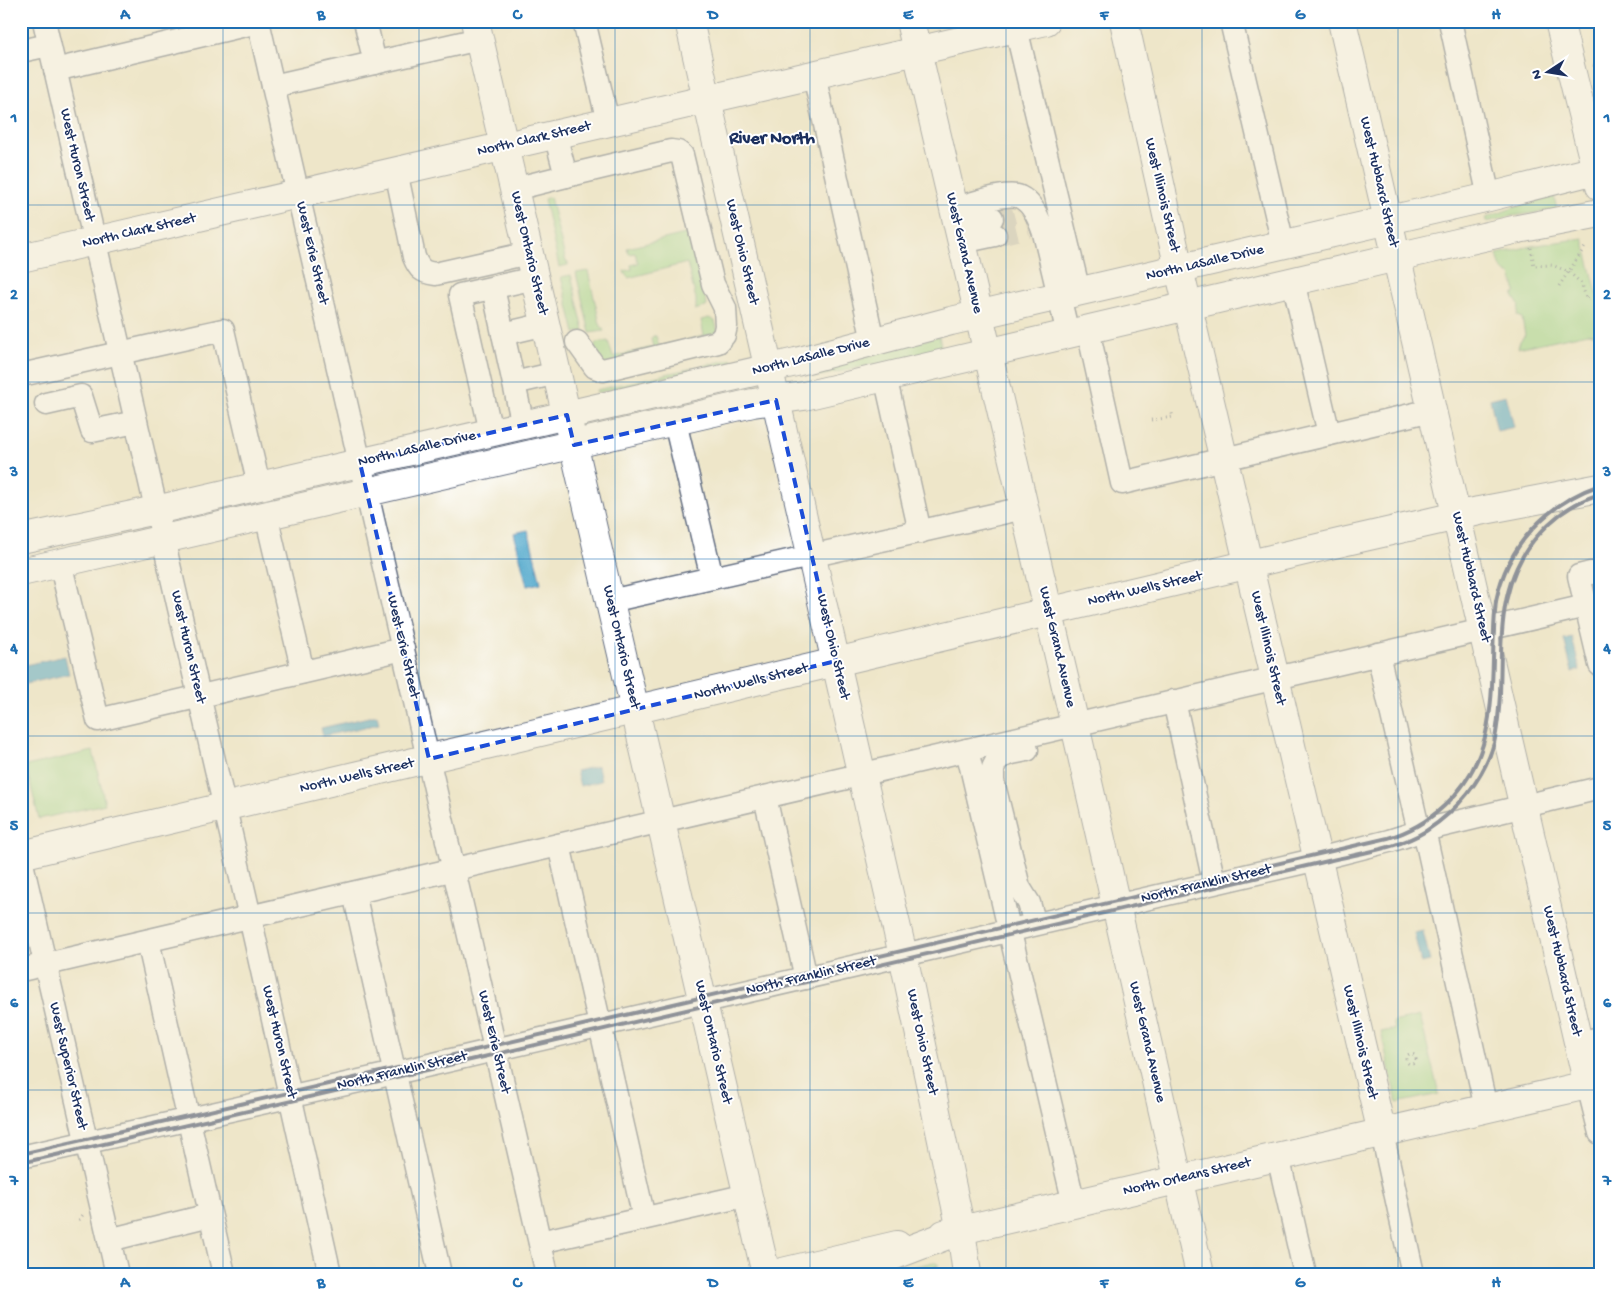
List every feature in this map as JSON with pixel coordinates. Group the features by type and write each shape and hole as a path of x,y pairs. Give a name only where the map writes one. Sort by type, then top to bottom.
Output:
{"main road":[{"name":"West Ohio Street","path":"689,21 904,955 961,1230 967,1274"},
{"name":"West Grand Avenue","path":"910,21 1200,1274"},
{"name":"North Clark Street","path":"21,258 1046,21"},
{"name":"West Illinois Street","path":"1124,21 1179,269 1382,1132"},
{"name":"West Hubbard Street","path":"1342,21 1524,806 1589,1040 1594,1084"},
{"path":"1559,21 1598,175"},
{"name":"West Ontario Street","path":"477,30 766,1274"},
{"name":"North LaSalle Drive","path":"21,539 156,510 769,368 873,341 1283,244 1489,197 1598,175"},
{"name":"North LaSalle Drive","path":"21,572 753,403 804,396 1293,281 1600,213"},
{"name":"North Wells Street","path":"21,855 1456,516 1600,488"},
{"name":"North Orleans Street","path":"774,1274 1594,1084"},
{"path":"845,1274 961,1230"}],"street":[{"name":"West Huron Street","path":"44,21 292,1097 330,1274"},
{"path":"365,21 375,63"},
{"path":"584,21 608,122"},
{"path":"1231,21 1283,244"},
{"path":"1450,21 1489,197"},
{"path":"55,70 258,22"},
{"name":"West Erie Street","path":"258,22 547,1274"},
{"path":"1016,28 1069,294 1078,332 1122,483 1432,410"},
{"path":"273,86 375,63 477,30"},
{"path":"21,51 49,45"},
{"path":"814,75 873,341"},
{"path":"555,134 566,176"},
{"path":"514,189 671,151 682,155 712,284 724,308 726,326 724,335 718,342 603,370 595,367 577,342"},
{"path":"396,171 414,257 418,267 424,272 435,274 532,266"},
{"path":"958,225 1000,197 1013,195 1023,199 1028,216 1069,294"},
{"path":"958,225 993,222"},
{"path":"491,432 460,295 493,288 532,266"},
{"path":"1293,281 1329,434"},
{"path":"493,288 523,425"},
{"path":"503,334 546,324"},
{"path":"21,375 222,330 259,486"},
{"path":"514,382 557,373"},
{"path":"885,376 920,532"},
{"path":"46,404 81,396 92,431 136,422"},
{"path":"675,422 712,578"},
{"path":"610,601 1024,508"},
{"path":"266,515 303,672"},
{"path":"60,562 98,720 403,649"},
{"path":"1591,573 1579,576 1600,665"},
{"path":"21,970 1586,606"},
{"path":"1378,654 1486,1108"},
{"path":"1174,702 1214,882"},
{"path":"967,750 995,828 1019,887 1030,903 1035,924"},
{"path":"1030,750 998,758 992,768 995,828 1010,930 1074,1204"},
{"name":"North Franklin Street","path":"21,1158 1318,859 1389,842 1421,831 1600,788"},
{"path":"764,797 806,978"},
{"path":"559,845 644,1218"},
{"name":"West Superior Street","path":"21,859 116,1274"},
{"path":"354,893 440,1274"},
{"path":"148,941 224,1274"},
{"name":"West Hubbard Street","path":"1594,1084 1600,1132"},
{"name":"West Illinois Street","path":"1382,1132 1413,1274"},
{"path":"1278,1156 1305,1274"},
{"path":"540,1242 748,1195"},
{"path":"109,1240 210,1215"}],"path":[{"path":"1593,65 1600,67"},
{"path":"1531,246 1534,266 1552,265 1569,272 1582,284 1586,299 1598,297"},
{"path":"1559,286 1585,247"},
{"path":"1151,420 1173,417 1171,410"},
{"path":"933,1269 934,1274"}],"highlighted area":[{"path":"776,400 836,661 429,759 360,463 567,415 574,445"}],"green space":[{"path":"1554,196 1557,210 1512,216 1487,222 1486,218 1523,204"},
{"path":"550,197 566,262 568,262 568,265 559,267 544,199"},
{"path":"689,233 707,305 706,307 694,310 696,308 696,299 687,263 628,278 624,271 632,269 631,265 638,263 635,253 629,254 627,248"},
{"path":"1583,238 1600,305 1600,336 1588,333 1518,348 1520,341 1525,335 1522,318 1517,316 1519,305 1513,296 1516,292 1511,275 1503,269 1497,254 1531,246"},
{"path":"588,271 600,324 604,331 590,333 576,273"},
{"path":"571,275 584,331 575,333 561,277"},
{"path":"709,318 715,321 718,332 603,366 593,351 596,343 608,341 613,357 653,347 651,339 653,336 656,336 659,346 704,336 701,320"},
{"path":"939,336 942,350 815,377 814,375 815,371"},
{"path":"732,359 733,362 597,393 596,390"},
{"path":"93,751 105,804 39,819 26,766"},
{"path":"1420,1016 1439,1094 1397,1103 1381,1032 1395,1029 1393,1022"},
{"path":"933,1262 938,1264 938,1274 883,1274"}],"water":[{"path":"1506,395 1514,427 1497,431 1490,399"},
{"path":"528,530 541,583 527,586 514,533"},
{"path":"1572,637 1580,670 1572,672 1564,639"},
{"path":"65,656 69,674 21,685 21,666"},
{"path":"377,715 379,724 323,736 321,728"},
{"path":"598,766 601,781 580,786 576,771"},
{"path":"1423,931 1430,961 1421,963 1414,933"}],"tunnel":[{"path":"992,218 1018,211"},
{"path":"995,235 1028,227"}],"railway":[{"path":"21,1154 1403,833 1425,821 1444,806 1463,784 1477,761 1490,711 1496,601 1501,581 1509,562 1532,529 1547,515 1563,503 1600,485"},
{"path":"21,1163 1365,853 1415,837 1437,823 1459,804 1484,769 1494,743 1500,694 1502,630 1509,589 1516,569 1526,551 1553,520 1575,505 1600,494"}],"district":[{"name":"River North","path":"772,139"}]}
